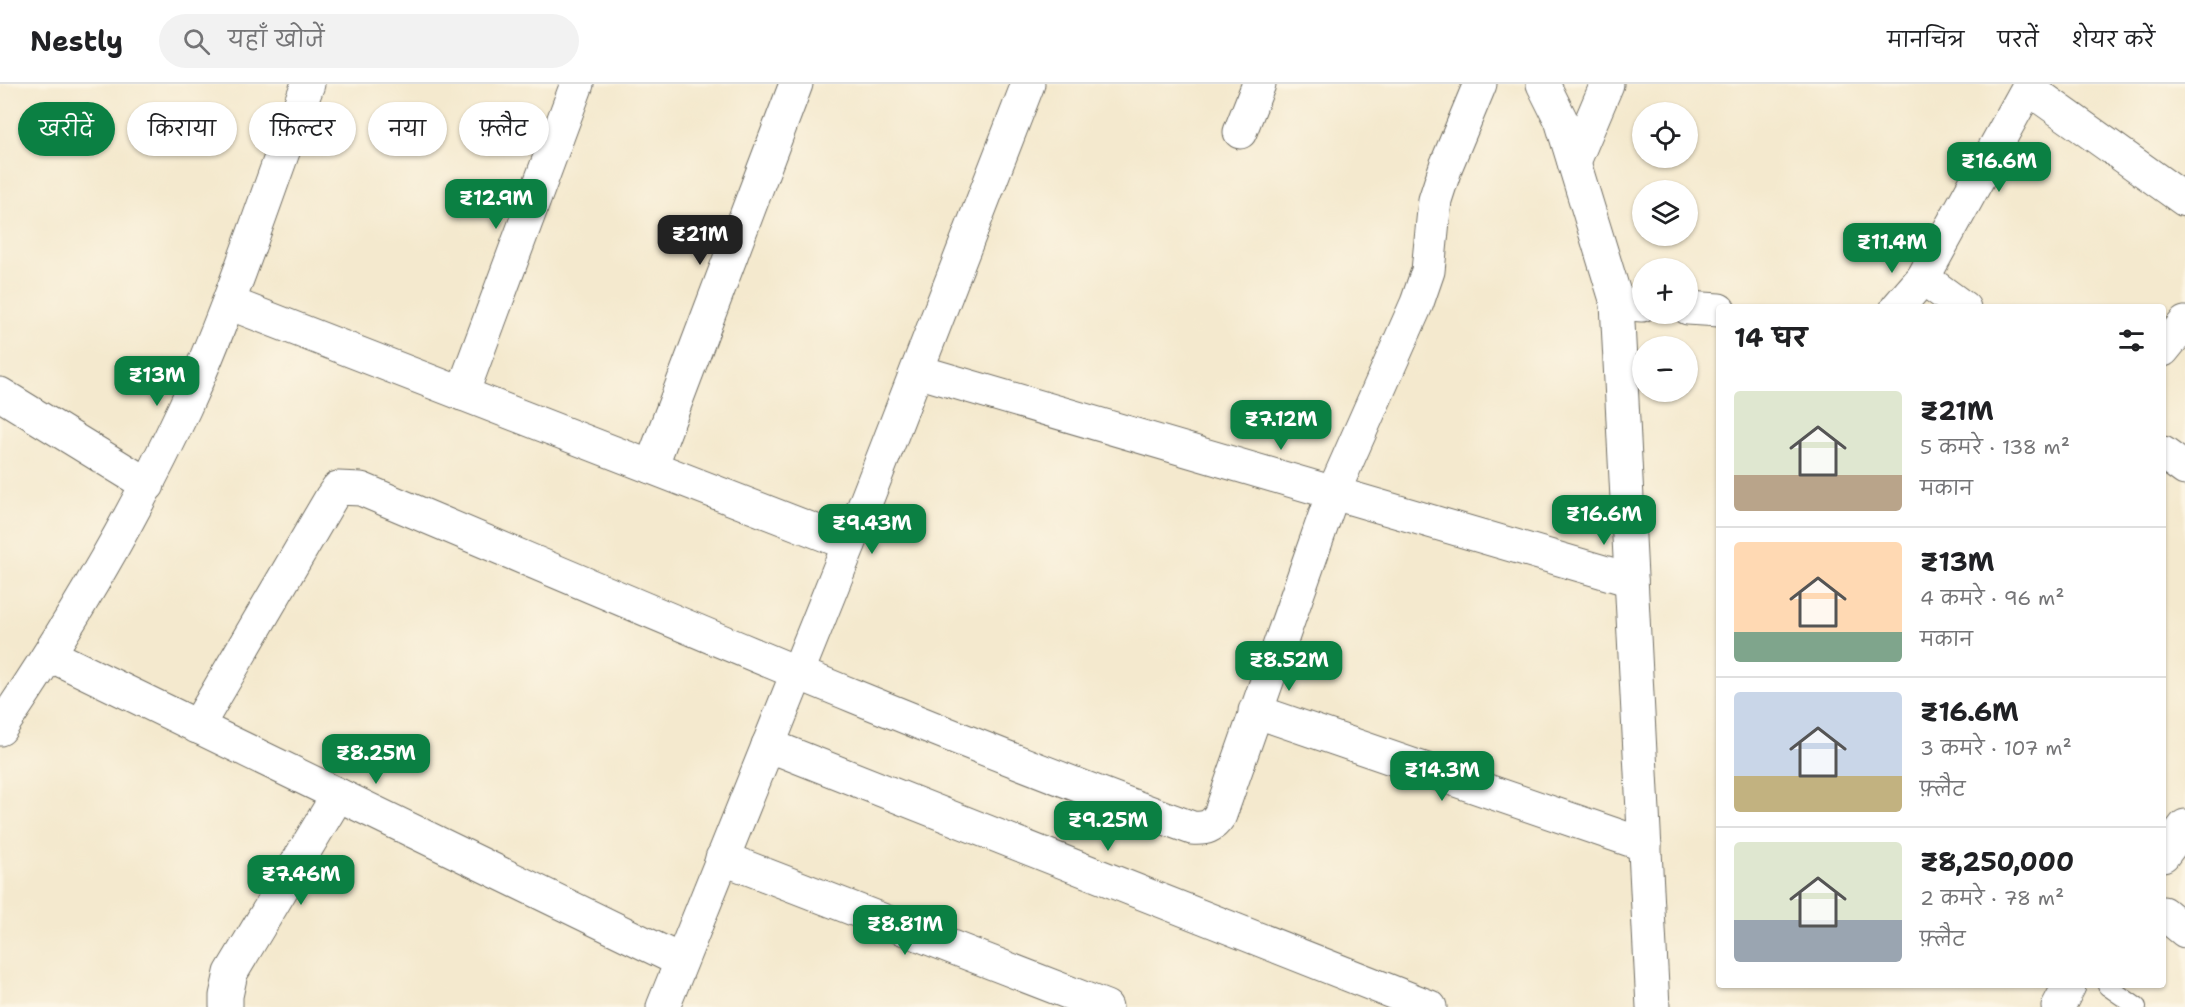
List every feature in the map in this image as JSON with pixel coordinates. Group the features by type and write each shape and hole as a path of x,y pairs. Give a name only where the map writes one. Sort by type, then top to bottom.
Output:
{"street":[{"path":"0,729 50,655 148,485 186,405 229,303 308,84"},
{"path":"462,394 577,84"},
{"path":"651,467 796,84"},
{"path":"663,1007 849,544 1028,84"},
{"path":"1239,132 1259,84"},
{"path":"197,727 330,498 338,488 350,487 361,489 797,672 1106,796 1192,828 1204,829 1213,825 1220,815 1333,493 1417,303 1428,271 1435,200 1446,166 1480,84"},
{"path":"1543,84 1561,120 1574,162 1630,304 1631,580 1653,1007"},
{"path":"1574,162 1607,84"},
{"path":"1900,304 1923,278 2029,86 2185,200"},
{"path":"1923,278 1959,304"},
{"path":"229,303 849,544"},
{"path":"1698,309 1716,310"},
{"path":"2166,346 2185,322"},
{"path":"917,371 1631,580"},
{"path":"0,394 148,485"},
{"path":"2166,455 2185,469"},
{"path":"50,655 681,961"},
{"path":"1255,711 1645,845"},
{"path":"768,745 1430,1007"},
{"path":"226,1007 231,973 338,795"},
{"path":"2166,851 2185,826"},
{"path":"722,858 1106,1007"},
{"path":"2166,915 2185,931"},
{"path":"2058,1007 2068,988"}],"lane":[{"path":"2110,988 2137,1007"}]}
